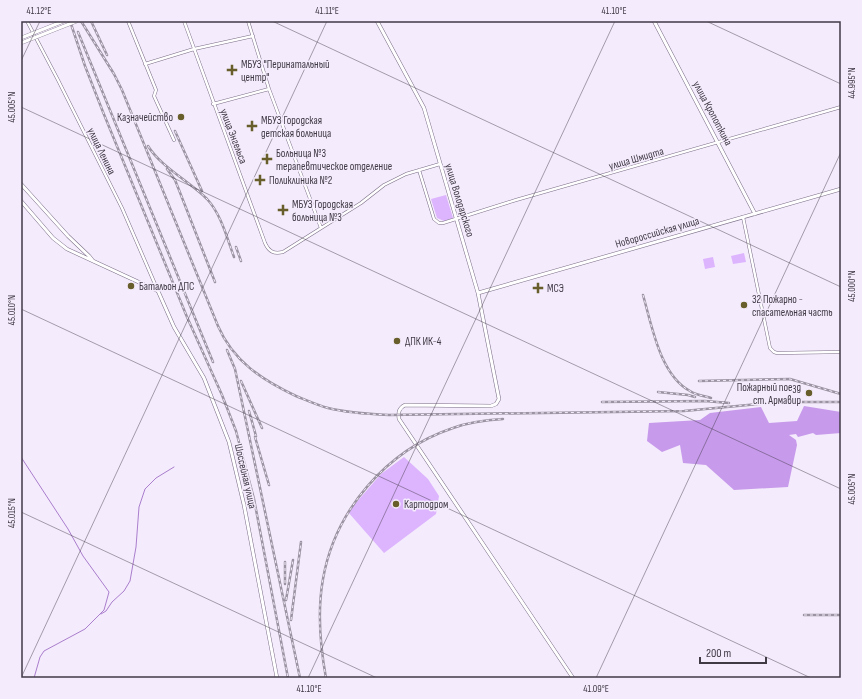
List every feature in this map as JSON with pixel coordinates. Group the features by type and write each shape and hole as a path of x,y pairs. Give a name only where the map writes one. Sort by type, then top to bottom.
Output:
{"main road":[{"path":"21,38 64,21"},
{"path":"21,43 77,21"},
{"name":"улица Володарского","path":"376,21 424,108 455,219 478,293 499,401 494,405 405,406 399,410 399,419 573,678"},
{"name":"улица Кропоткина","path":"654,21 755,214"},
{"path":"21,184 93,261"},
{"name":"Новороссийская улица","path":"478,293 841,189"},
{"path":"21,201 60,244 83,257 158,291"},
{"name":"Шоссейная улица","path":"158,291 174,327 204,378 229,442 244,505 277,678"}],"street":[{"name":"улица Ленина","path":"27,21 122,208 158,291"},
{"path":"128,21 156,90 154,96 174,140"},
{"name":"улица Энгельса","path":"184,21 267,249 274,253 283,252 321,228"},
{"path":"248,21 269,89 321,228 361,203 384,185 406,174 440,164"},
{"path":"145,64 194,49 253,36"},
{"path":"213,104 269,89"},
{"name":"улица Шмидта","path":"419,170 432,213 436,221 443,223 516,200 841,107"},
{"path":"743,217 770,348 774,352 841,352"}],"shaded area":[{"path":"446,195 453,218 444,221 437,218 431,199"},
{"path":"744,253 746,262 733,264 731,256"},
{"path":"713,257 715,267 705,269 703,259"},
{"path":"804,406 841,412 841,433 816,435 813,433 798,437 796,434 789,435 796,440 797,445 788,487 734,490 706,465 683,463 680,445 662,452 647,441 649,423 700,420 710,413 761,407 769,423 797,421"},
{"name":"Картодром","path":"404,457 428,479 439,496 436,514 384,553 348,512 381,474"}],"waterway":[{"path":"21,457 68,529 83,556 109,592 104,610 85,629 44,651 40,657 34,678"},
{"path":"101,614 106,611 112,602 124,591 130,581 136,547 139,507 145,489 156,478 174,467"}],"railway":[{"path":"70,21 85,66 103,112 187,317 222,395 236,431 254,499 288,678"},
{"path":"81,21 114,74 122,90 224,338 240,359 250,368 260,376 284,390 308,401 336,410 389,415 684,411 780,402 841,402"},
{"path":"91,21 107,55"},
{"path":"78,32 213,362"},
{"path":"175,131 202,191"},
{"path":"148,146 160,161 200,192 212,205 223,226 234,257"},
{"path":"167,169 175,180 215,282"},
{"path":"236,247 241,261"},
{"path":"643,295 654,335 664,362 671,374 680,384 690,391 711,398"},
{"path":"227,350 235,369 300,678"},
{"path":"699,381 790,379 841,394"},
{"path":"241,381 262,428"},
{"path":"658,392 695,397"},
{"path":"602,402 705,401 729,403"},
{"path":"249,411 256,436"},
{"path":"326,678 320,628 321,591 329,554 339,529 352,507 368,486 386,467 407,451 429,438 465,424 503,419"},
{"path":"255,437 269,485"},
{"path":"291,620 301,542"},
{"path":"286,600 293,560"},
{"path":"285,562 285,584"},
{"path":"804,615 841,615"}],"place":[{"name":"МБУЗ \"Перинатальный центр\"","path":"232,70"},
{"name":"Казначейство","path":"181,117"},
{"name":"МБУЗ Городская детская больница","path":"252,126"},
{"name":"Больница №3 терапевтическое отделение","path":"267,159"},
{"name":"Поликлиника №2","path":"260,180"},
{"name":"МБУЗ Городская больница №3","path":"283,210"},
{"name":"Батальон ДПС","path":"131,286"},
{"name":"МСЭ","path":"538,288"},
{"name":"32 Пожарно - спасательная часть","path":"744,305"},
{"name":"ДПК ИК-4","path":"397,341"},
{"name":"Пожарный поезд ст. Армавир","path":"809,393"},
{"name":"Картодром","path":"396,504"}]}
